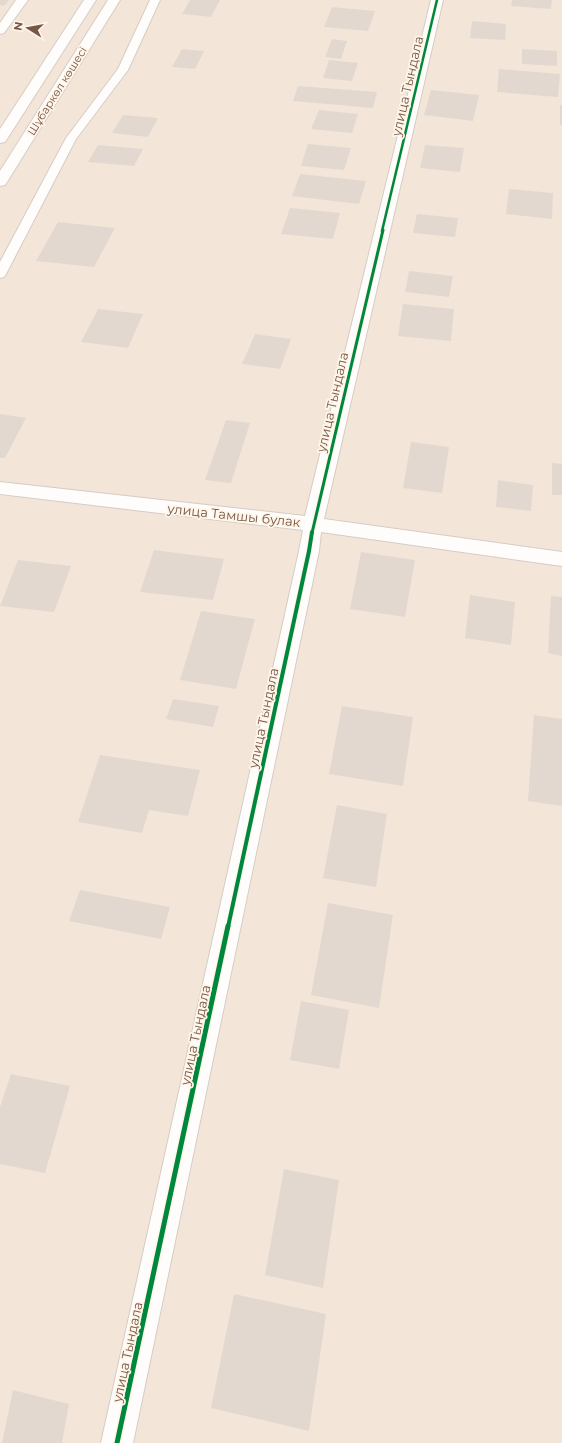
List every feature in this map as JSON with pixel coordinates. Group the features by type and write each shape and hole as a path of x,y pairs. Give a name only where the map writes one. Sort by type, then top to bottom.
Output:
{"street":[{"path":"0,31 22,0"},
{"name":"Шұбаркөл көшесі","path":"0,139 90,0"},
{"name":"Шұбаркөл көшесі","path":"0,182 114,0"},
{"name":"улица Тындала","path":"117,1443 309,551 313,524 437,0"},
{"name":"улица Тамшы булак","path":"0,488 313,524 562,559"}],"lane":[{"path":"0,274 71,138 123,70 155,0"}],"shaded area":[{"path":"0,0 562,0 562,1443 0,1443"}],"building":[{"path":"0,0 9,0 4,6 0,5"},
{"path":"190,0 220,0 211,17 182,14"},
{"path":"512,0 552,0 551,9 511,6"},
{"path":"332,7 375,11 368,31 324,27"},
{"path":"472,21 506,24 505,40 470,38"},
{"path":"332,39 347,41 341,59 325,57"},
{"path":"182,49 204,51 195,69 172,67"},
{"path":"522,49 557,51 557,66 522,64"},
{"path":"329,60 358,63 352,81 323,78"},
{"path":"499,69 560,74 558,97 497,92"},
{"path":"298,86 377,92 373,108 293,101"},
{"path":"431,90 479,95 473,121 424,115"},
{"path":"560,105 562,105 562,125 560,125"},
{"path":"319,110 358,114 352,133 311,129"},
{"path":"123,115 158,118 148,137 112,133"},
{"path":"308,144 351,148 344,170 301,166"},
{"path":"98,145 143,149 134,166 88,162"},
{"path":"425,145 464,148 460,172 420,168"},
{"path":"300,174 366,181 359,204 292,196"},
{"path":"509,189 553,193 552,219 506,214"},
{"path":"290,208 340,213 333,239 281,234"},
{"path":"417,214 458,218 455,237 413,233"},
{"path":"58,222 115,228 94,267 36,261"},
{"path":"409,271 453,276 449,297 405,292"},
{"path":"403,304 454,309 451,341 398,336"},
{"path":"98,309 143,314 128,348 81,342"},
{"path":"255,334 291,339 280,369 242,364"},
{"path":"0,414 26,418 5,458 0,458"},
{"path":"226,420 250,423 231,483 205,480"},
{"path":"411,442 449,447 442,493 403,488"},
{"path":"552,463 562,464 562,495 552,495"},
{"path":"498,480 533,485 531,511 496,507"},
{"path":"154,550 224,559 213,600 140,592"},
{"path":"361,552 415,560 405,617 350,609"},
{"path":"18,560 71,566 54,612 0,606"},
{"path":"470,595 515,602 511,645 465,638"},
{"path":"551,596 562,597 562,656 548,653"},
{"path":"201,611 255,619 236,689 180,680"},
{"path":"173,699 219,706 213,727 166,719"},
{"path":"342,706 413,717 403,786 329,774"},
{"path":"534,715 562,719 562,806 528,801"},
{"path":"100,755 200,770 188,816 149,810 142,833 78,822"},
{"path":"337,805 387,814 376,887 323,878"},
{"path":"80,890 170,907 161,939 69,921"},
{"path":"328,903 393,915 379,1008 311,995"},
{"path":"301,1001 349,1010 339,1069 290,1060"},
{"path":"11,1074 70,1086 45,1173 0,1164 0,1107"},
{"path":"284,1169 339,1180 323,1288 265,1275"},
{"path":"234,1294 326,1314 309,1431 211,1408"},
{"path":"13,1390 69,1404 62,1443 2,1443"}],"cycle path":[{"path":"117,1443 309,551 313,524 437,0"}]}
